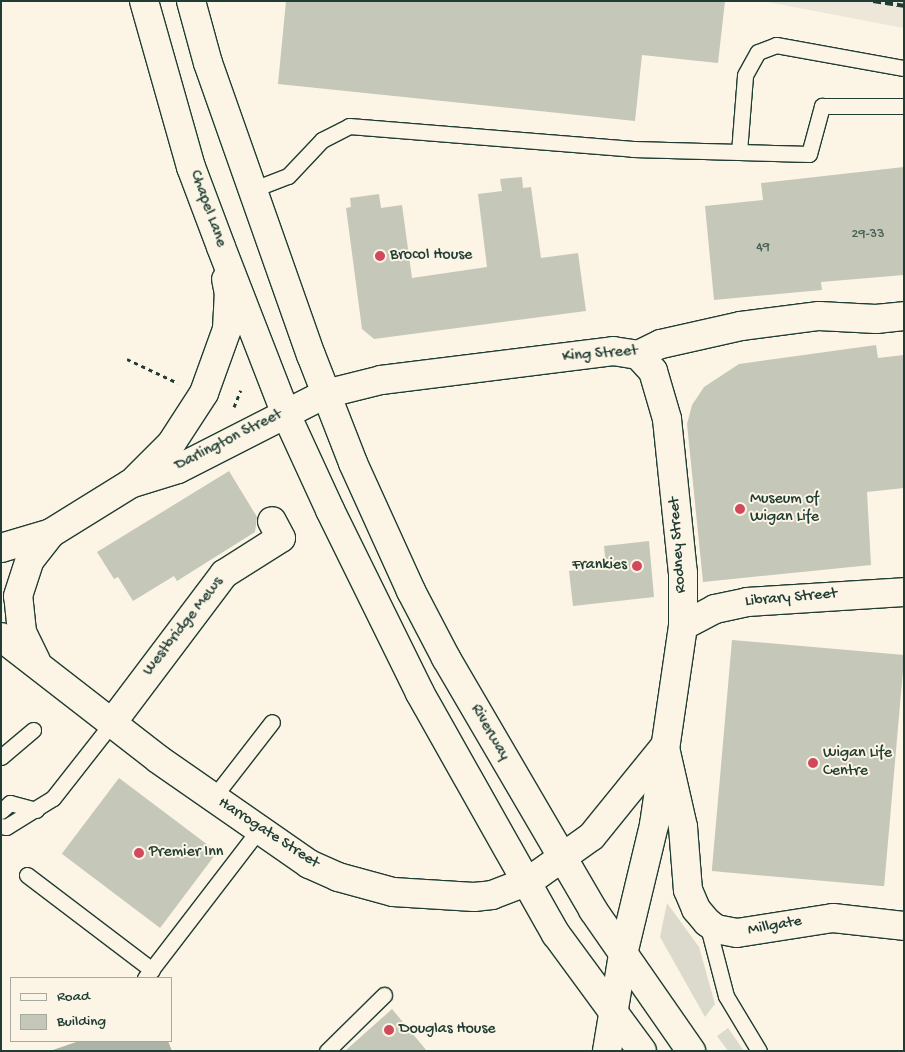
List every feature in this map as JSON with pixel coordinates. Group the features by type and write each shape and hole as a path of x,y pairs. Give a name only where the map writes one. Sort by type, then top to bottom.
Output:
{"main road":[{"name":"Chapel Lane","path":"144,1 191,166 220,247 285,412"},
{"path":"191,1 208,63 325,394"},
{"name":"Darlington Street","path":"130,484 171,444 187,422 204,393 219,358 227,329 229,294 220,247"},
{"name":"King Street","path":"325,394 381,380 613,351 638,355 661,344 741,326 818,316 876,319 904,316"},
{"name":"Rodney Street","path":"623,954 646,864 666,747 682,626 683,573 667,419 653,371 638,355"},
{"name":"Darlington Street","path":"1,548 51,532 130,484 178,468 285,412 325,394"},
{"name":"Riverway","path":"325,394 353,463 411,591 562,860 623,954 691,1051"},
{"path":"285,412 420,693 529,881 556,934 612,1013 642,1051"},
{"name":"Westbridge Mews","path":"111,724 224,574 281,538 272,521"},
{"name":"Harrogate Street","path":"44,672 22,632 18,596 30,560 51,532"},
{"name":"Library Street","path":"682,626 715,609 748,602 904,592"},
{"name":"Harrogate Street","path":"1,637 111,724 258,831 309,864 338,877 393,892 474,897 492,895 529,881"},
{"path":"529,881 562,860 603,825 666,747"},
{"path":"666,747 684,827 688,890 696,909 707,922"},
{"name":"Millgate","path":"707,922 716,929 737,933 832,918 904,926"},
{"path":"607,1051 623,954"}],"lane":[{"path":"739,152 745,75 758,52 776,45 904,68"},
{"path":"254,189 288,176 322,140 349,126 633,149 809,154 822,106 904,106"},
{"path":"213,798 272,722"},
{"path":"1,826 6,827 53,798 72,778 111,724"},
{"path":"1,757 33,730"},
{"path":"1,811 10,803 36,810"},
{"path":"27,875 148,974 258,831"},
{"path":"707,922 726,996 757,1046 770,1051"},
{"path":"327,1051 384,995"}],"path":[{"path":"127,359 177,383 183,383"},
{"path":"234,407 241,390"}],"shaded area":[{"path":"762,1 904,1 904,28"},
{"path":"667,903 699,947 715,1004 705,1017 660,937"},
{"path":"728,1028 744,1051 728,1051 717,1036"},
{"path":"76,1042 168,1042 172,1051 50,1051"}],"building":[{"path":"286,1 725,1 718,63 642,55 635,121 278,84"},
{"path":"904,167 904,275 821,282 822,290 714,300 705,206 763,200 761,183"},
{"name":"Brocol House","path":"522,177 523,188 531,187 541,258 578,253 586,311 374,339 362,329 346,208 351,207 350,198 379,194 381,208 402,205 412,278 487,267 478,194 502,191 500,179"},
{"path":"876,345 878,358 904,355 904,488 867,492 871,565 703,582 687,424 692,405 704,387 739,364"},
{"path":"229,471 257,517 255,532 177,581 174,576 133,601 118,577 114,579 97,552"},
{"path":"649,541 654,597 573,606 569,571 606,566 604,546"},
{"name":"Wigan Life Centre","path":"732,640 904,655 884,886 712,871"},
{"name":"Premier Inn","path":"119,778 217,852 160,928 62,854"},
{"name":"Douglas House","path":"392,1009 427,1051 345,1051"}],"railway":[{"path":"873,1 904,6"}],"place":[{"name":"Brocol House","path":"380,256"},
{"name":"Museum of Wigan Life","path":"740,509"},
{"name":"Frankies","path":"637,566"},
{"name":"Wigan Life Centre","path":"813,763"},
{"name":"Premier Inn","path":"139,853"},
{"name":"Douglas House","path":"389,1030"}]}
